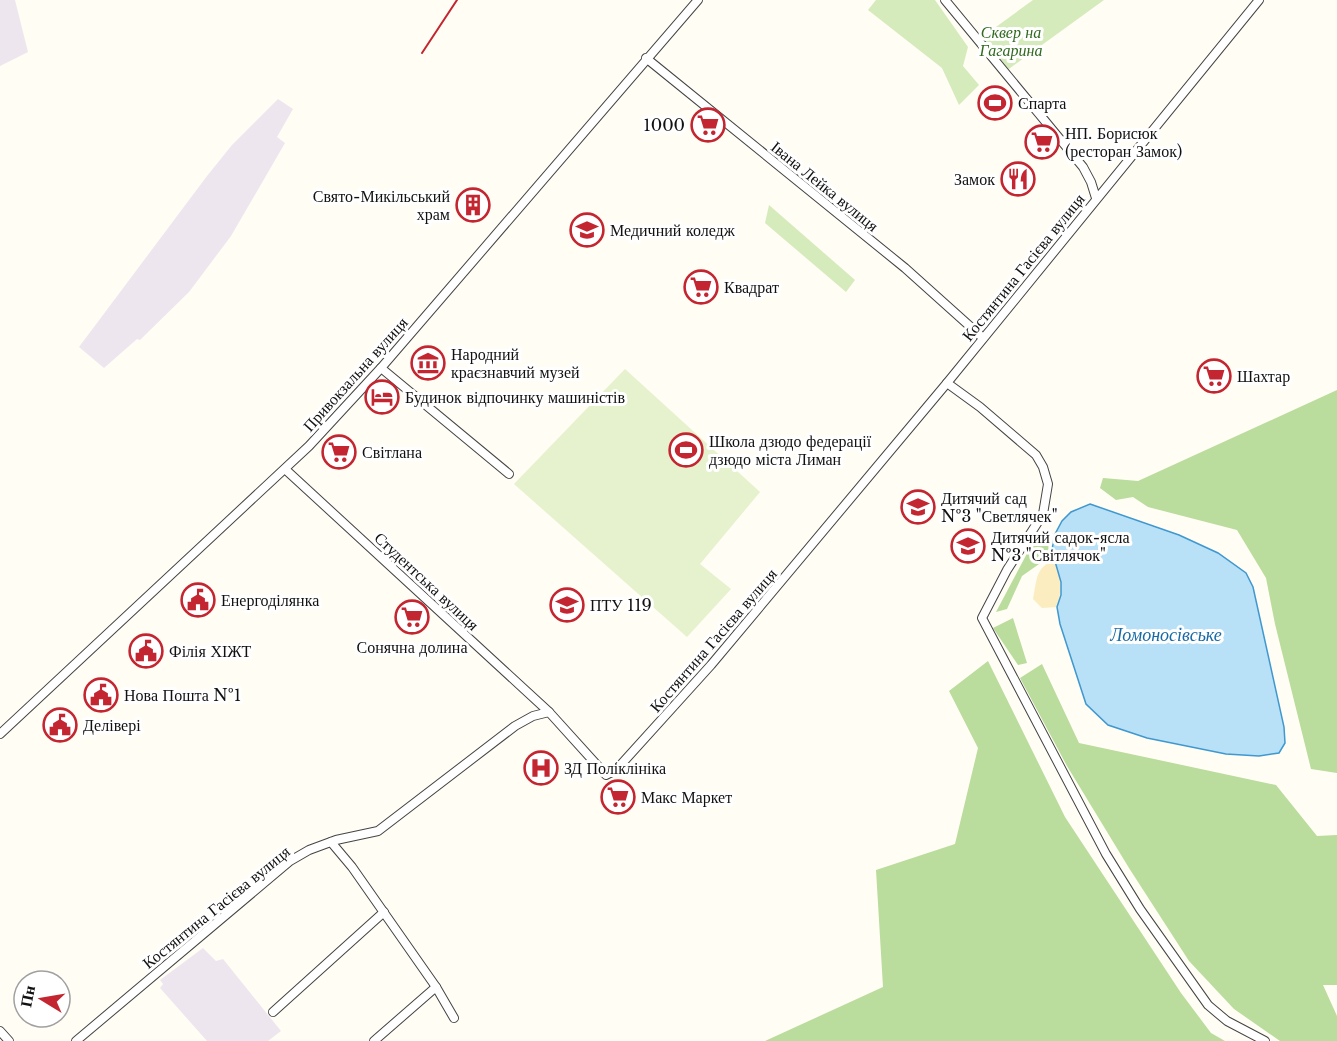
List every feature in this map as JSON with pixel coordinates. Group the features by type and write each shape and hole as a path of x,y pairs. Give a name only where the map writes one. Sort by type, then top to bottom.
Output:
{"street":[{"name":"Привокзальна вулиця","path":"0,734 286,470 381,368 698,0"},
{"path":"945,0 1083,168 1096,198"},
{"name":"Костянтина Гасієва вулиця","path":"76,1041 290,861 309,850 331,842 378,831 532,716 549,712 606,775 616,770 711,665 947,383 1258,0"},
{"name":"Івана Лейка вулиця","path":"646,58 905,268 983,338"},
{"path":"381,368 509,474"},
{"path":"947,383 980,407 1036,455 1043,467 1048,484 1043,514 1007,570 982,618 1101,844 1140,909 1208,1005 1227,1021 1265,1041"},
{"name":"Студентська вулиця","path":"286,470 549,712"},
{"path":"331,842 384,912 436,987 454,1018"},
{"path":"273,1012 384,912"},
{"path":"374,1041 436,987"},
{"path":"0,1031 9,1041"}],"shaded area":[{"path":"0,0 15,0 28,52 0,66"},
{"path":"278,99 293,109 277,137 285,143 231,236 189,292 140,340 137,339 104,368 79,347 207,176 232,145"},
{"path":"203,948 216,961 223,959 281,1031 268,1041 207,1041 160,988 163,984 160,980"}],"green space":[{"path":"876,0 935,0 968,47 963,66 979,85 959,105 942,68 868,10"},
{"name":"Сквер на Гагарина","path":"1033,0 1104,0 1006,71 978,40"},
{"path":"769,205 855,280 846,292 765,223"},
{"path":"625,369 760,492 700,564 731,589 687,637 514,484"},
{"path":"1337,390 1337,773 1311,769 1266,578 1237,530 1148,507 1133,497 1116,500 1100,488 1103,478 1138,481"},
{"path":"1048,542 1049,557 1022,576 1007,609 996,612 1032,544"},
{"path":"1013,618 1027,663 1018,665 993,628"},
{"path":"988,661 1065,817 1181,993 1211,1033 1225,1041 765,1041 883,987 876,870 955,844 978,748 949,691"},
{"path":"1042,664 1079,743 1276,785 1317,836 1337,835 1337,985 1323,985 1337,1016 1337,1041 1280,1041 1234,1009 1189,961 1067,766 1020,678"}],"sand":[{"path":"1055,560 1060,583 1059,601 1057,607 1042,608 1033,599 1036,580 1040,570"}],"water":[{"name":"Ломоносівське","path":"1090,504 1179,535 1218,553 1246,573 1253,587 1284,727 1285,743 1279,753 1259,756 1226,754 1147,738 1108,725 1086,704 1060,624 1057,607 1061,595 1061,582 1052,551 1054,536 1062,521 1071,512"}],"railway":[{"path":"422,53 457,0"}],"place":[{"name":"Спарта","path":"995,103"},
{"name":"1000","path":"708,125"},
{"name":"НП. Борисюк (ресторан Замок)","path":"1042,142"},
{"name":"Замок","path":"1018,179"},
{"name":"Свято-Микільський храм","path":"473,205"},
{"name":"Медичний коледж","path":"587,230"},
{"name":"Квадрат","path":"701,287"},
{"name":"Народний краєзнавчий музей","path":"428,363"},
{"name":"Шахтар","path":"1214,376"},
{"name":"Будинок відпочинку машиністів","path":"382,397"},
{"name":"Школа дзюдо федерації дзюдо міста Лиман","path":"686,450"},
{"name":"Світлана","path":"339,452"},
{"name":"Дитячий сад №3 \"Светлячек\"","path":"918,507"},
{"name":"Дитячий садок-ясла №3 \"Світлячок\"","path":"968,546"},
{"name":"Енергоділянка","path":"198,600"},
{"name":"ПТУ 119","path":"567,605"},
{"name":"Сонячна долина","path":"412,617"},
{"name":"Філія ХІЖТ","path":"146,651"},
{"name":"Нова Пошта №1","path":"101,695"},
{"name":"Делівері","path":"60,725"},
{"name":"ЗД Поліклініка","path":"541,768"},
{"name":"Макс Маркет","path":"618,797"}]}
